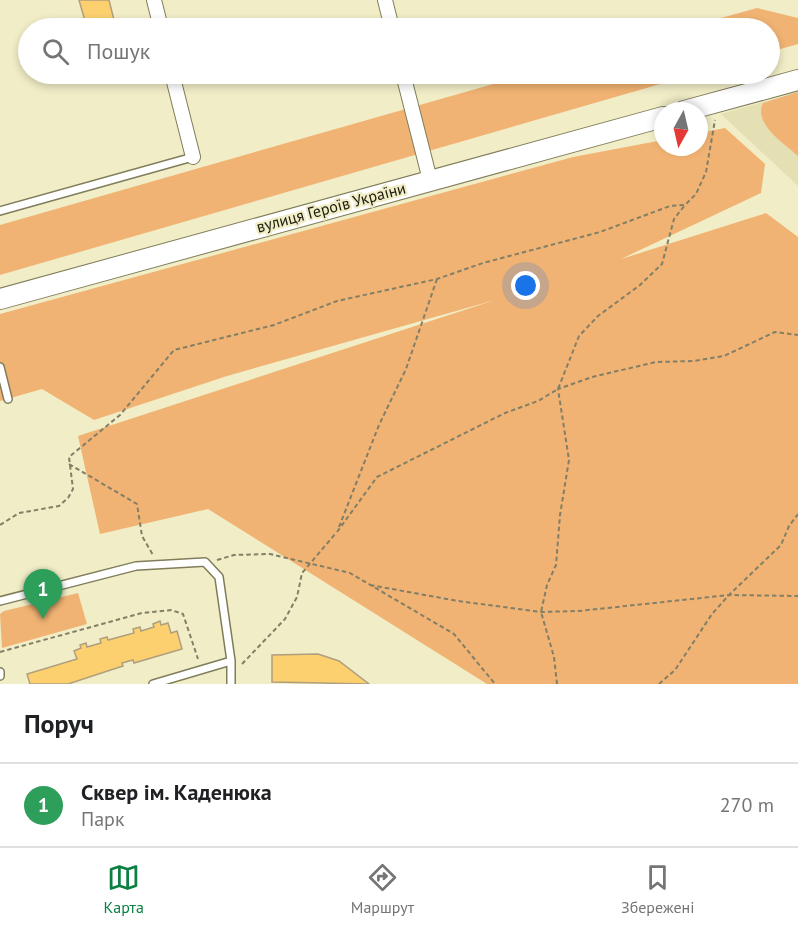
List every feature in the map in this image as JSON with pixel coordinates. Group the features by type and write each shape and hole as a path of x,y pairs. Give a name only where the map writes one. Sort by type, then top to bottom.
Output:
{"main road":[{"path":"708,105 791,82 798,69"},
{"name":"вулиця Героїв України","path":"0,299 654,119"}],"street":[{"path":"154,0 158,18"},
{"path":"385,0 390,18"},
{"path":"175,84 193,157"},
{"path":"406,84 430,180"}],"lane":[{"path":"0,211 193,157"},
{"path":"0,367 8,399"},
{"path":"0,601 136,566 205,562 219,577 231,661 231,684"},
{"path":"153,684 231,661"},
{"path":"184,675 186,684"}],"path":[{"path":"556,684 554,657 542,612 547,585 556,565 560,515 569,460 558,389 579,336 598,316 640,285 662,264 674,219 696,194 706,172 718,102"},
{"path":"0,525 20,513 58,506 68,498 73,489 68,464 69,457 120,416 174,350 274,325 337,301 437,279 483,263 600,232 670,206 685,205"},
{"path":"337,532 379,425 406,369 437,279"},
{"path":"231,674 285,619 297,597 302,573 310,562 323,551 377,477 505,413 538,401 558,389 592,377 656,362 694,361 724,356 775,332 798,335"},
{"path":"68,464 136,504 142,536 159,565"},
{"path":"659,684 675,670 712,614 781,545 789,525 798,514"},
{"path":"205,562 234,555 270,554 350,573 453,634 495,684"},
{"path":"370,585 458,601 542,612 579,611 729,595 798,596"},
{"path":"0,652 142,613 171,610 183,614 201,670"}],"shaded area":[{"path":"757,8 798,18 798,44 780,49 780,18 721,18"},
{"path":"493,84 660,84 0,275 0,225"},
{"path":"798,92 798,186 721,114"},
{"path":"798,92 798,156 766,126 761,111 763,103"},
{"path":"725,128 765,164 761,193 621,259 766,213 798,237 798,684 487,684 208,509 100,534 78,436 495,300 227,376 94,420 42,389 0,401 0,314 573,157 654,142 654,156 708,156 708,131"},
{"path":"78,593 87,624 2,648 0,614 4,611"}],"building":[{"path":"79,0 109,0 114,18 84,18"},
{"path":"160,621 161,625 168,623 171,633 177,631 182,649 134,663 133,660 122,663 123,666 68,684 30,684 27,674 77,659 74,651 81,648 80,645 86,643 87,647 101,643 100,639 107,637 108,640 134,633 133,629 140,627 141,631 154,627 153,624"},
{"path":"318,654 339,661 369,684 272,682 272,655"}],"place":[{"name":"Сквер ім. Каденюка","path":"43,619"}]}
